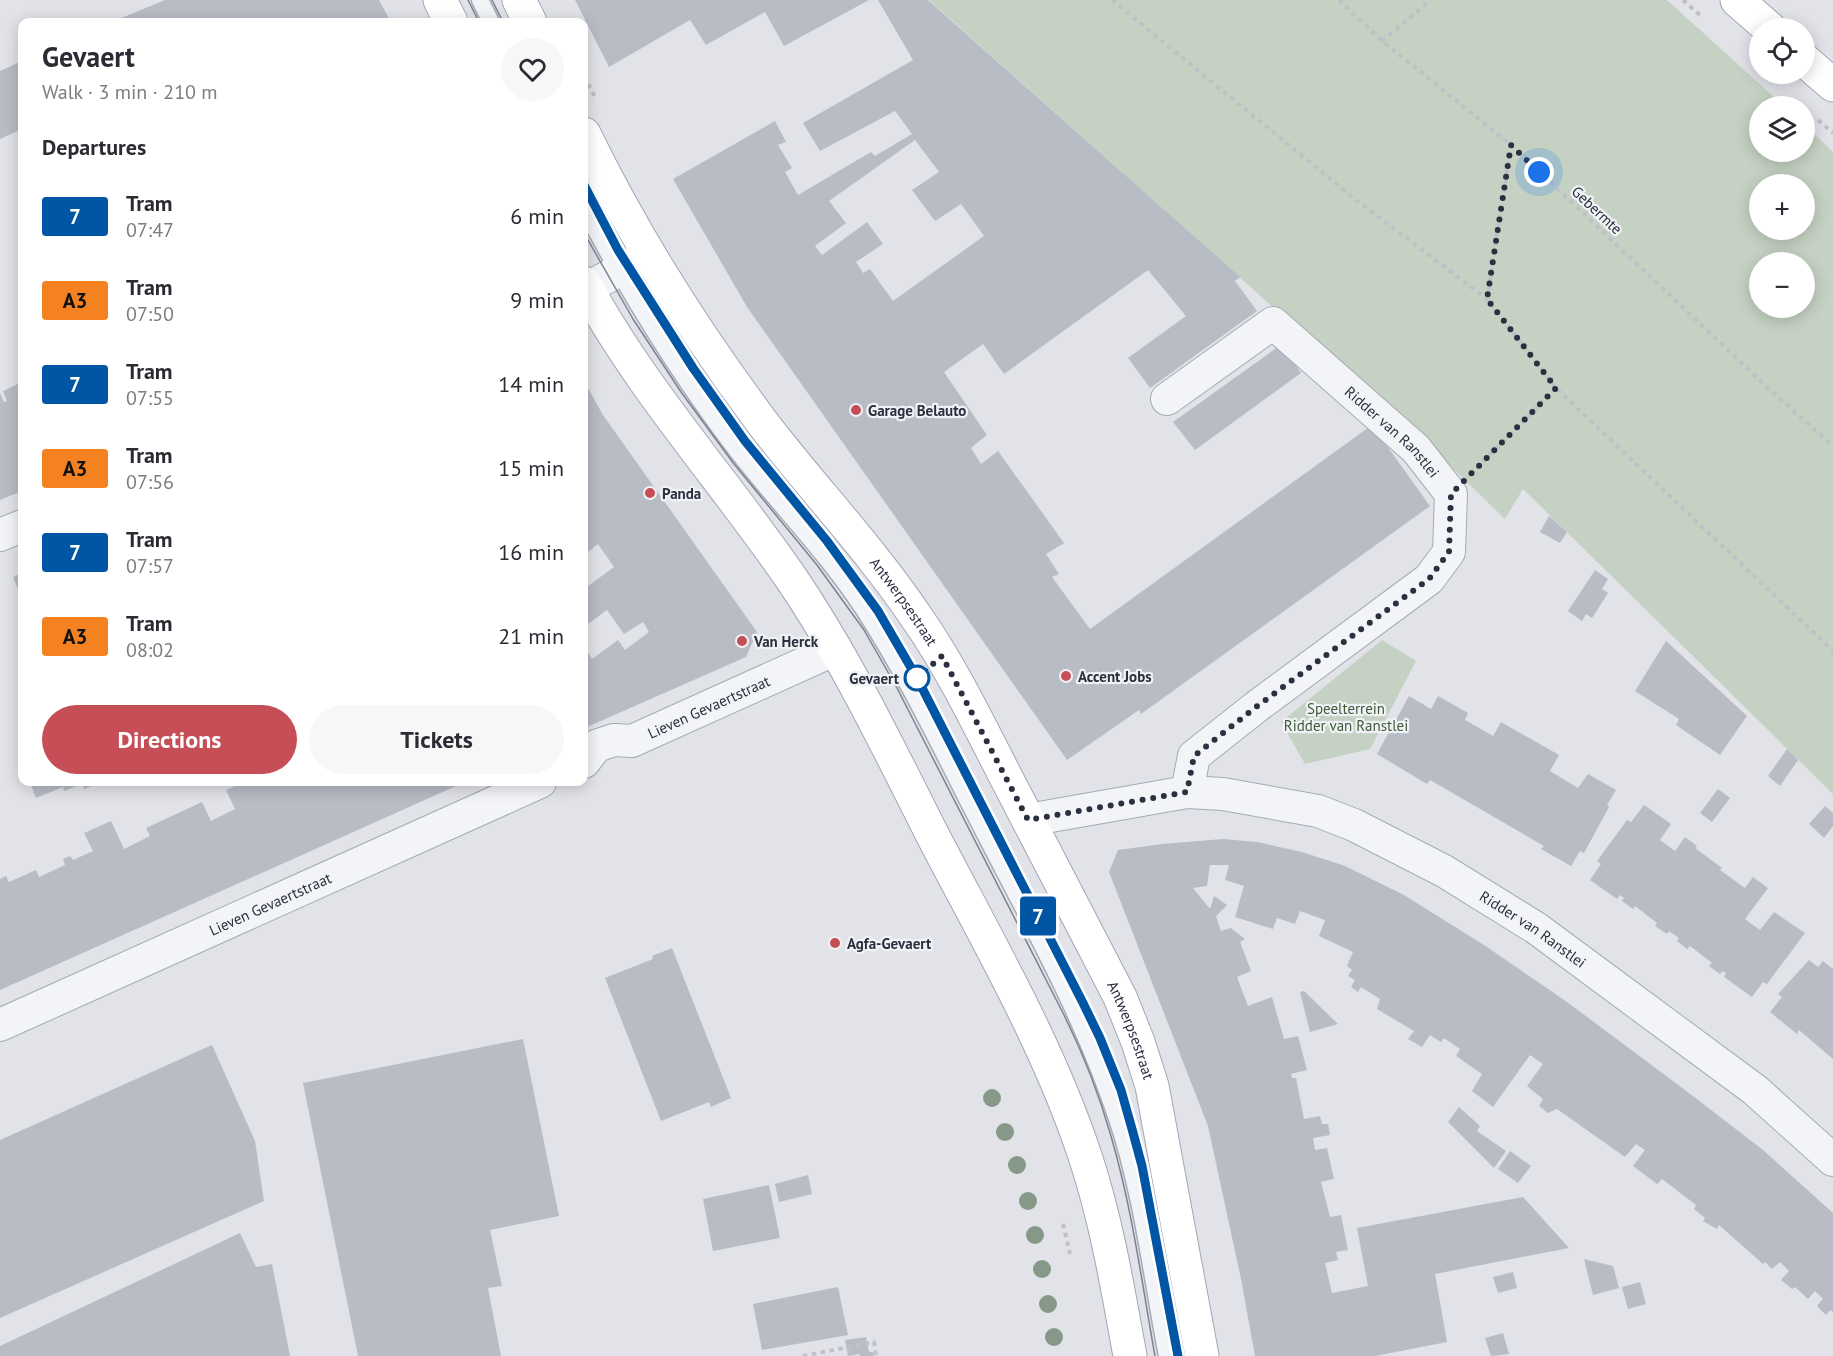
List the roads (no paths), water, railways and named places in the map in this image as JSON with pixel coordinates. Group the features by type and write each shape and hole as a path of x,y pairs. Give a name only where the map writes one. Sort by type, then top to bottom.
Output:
{"main road":[{"path":"440,0 449,18"},
{"path":"519,0 528,18"},
{"path":"1737,0 1758,18"},
{"path":"1815,69 1833,85"},
{"name":"Antwerpsestraat","path":"588,142 618,201 649,254 710,350 762,422 857,537 915,615 951,670 1120,997 1152,1086 1202,1356"},
{"path":"588,293 654,394 790,577 836,649 1030,1026 1072,1119 1099,1202 1130,1356"}],"street":[{"path":"588,285 649,254"},
{"name":"Ridder van Ranstlei","path":"1167,399 1273,323 1416,449 1451,494 1449,552 1429,579 1256,707 1194,756 1187,792"},
{"path":"0,535 18,528"},
{"name":"Lieven Gevaertstraat","path":"588,757 596,746 614,740 632,741 836,649"},
{"name":"Lieven Gevaertstraat","path":"0,1026 531,786"},
{"name":"Ridder van Ranstlei","path":"1028,820 1187,792 1223,794 1318,811 1354,825 1444,871 1536,928 1755,1090 1833,1160"}],"lane":[{"path":"480,0 489,18"},
{"path":"588,215 645,317 736,450 863,608 901,671 1006,876 1088,1038 1119,1123 1134,1182 1167,1356"}],"tram line":[{"path":"468,0 477,18"},
{"path":"492,0 501,18"},
{"path":"588,193 618,250 693,368 745,441 827,541 878,611 917,678 1083,1003 1113,1069 1131,1124 1154,1222 1178,1356"},
{"name":"7","path":"588,193 618,250 693,368 745,441 827,541 878,611 917,678 1083,1003 1121,1090 1142,1166 1178,1356"},
{"path":"588,240 633,319 681,392 734,464 817,565 864,630 897,688 1063,1013 1096,1089 1118,1163 1136,1246 1155,1356"}],"place":[{"name":"Garage Belauto","path":"856,410"},
{"name":"Panda","path":"650,493"},
{"name":"Van Herck","path":"742,641"},
{"name":"Accent Jobs","path":"1066,676"},
{"name":"Gevaert","path":"917,678"},
{"name":"Agfa-Gevaert","path":"835,943"}],"park label":[{"name":"Speelterrein Ridder van Ranstlei","path":"1346,716"}]}
